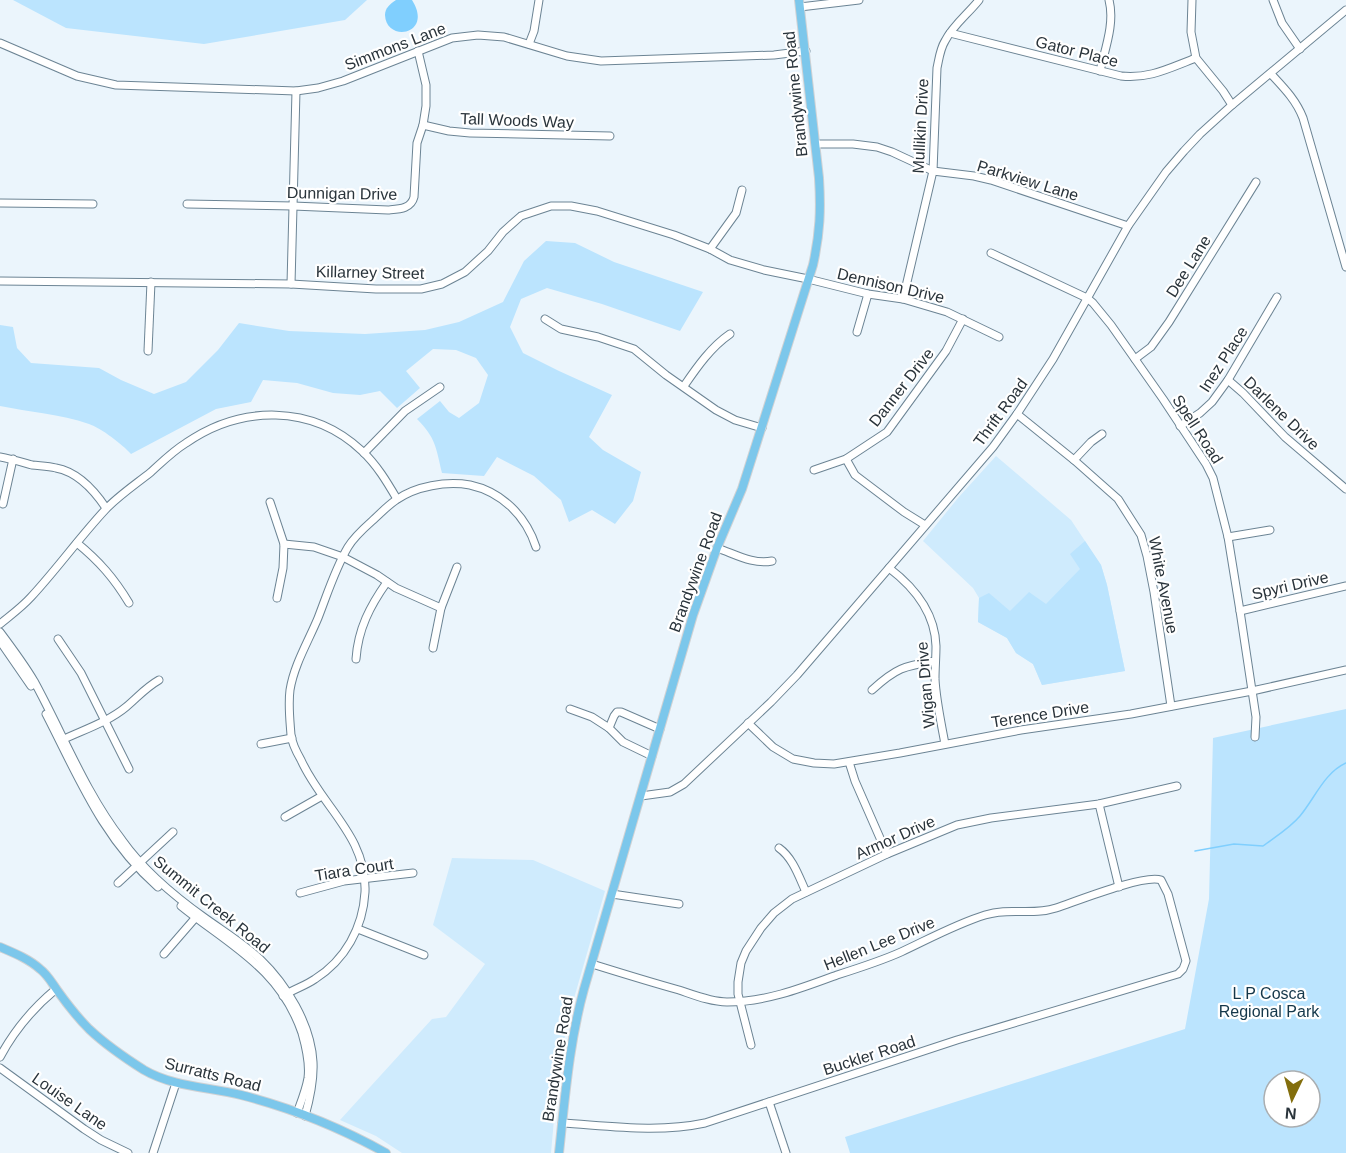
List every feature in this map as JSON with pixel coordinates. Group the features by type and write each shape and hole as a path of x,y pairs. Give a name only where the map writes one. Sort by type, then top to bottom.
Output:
{"main road":[{"name":"Brandywine Road","path":"559,1153 566,1084 577,1013 693,615 717,548 742,489 818,243 821,205 800,4"},
{"name":"Surratts Road","path":"0,947 42,970 90,1029 114,1050 145,1070 176,1083 242,1095 301,1114 347,1132 386,1153"}],"street":[{"path":"529,44 534,31 539,0"},
{"path":"800,4 859,0"},
{"name":"Mullikin Drive","path":"903,299 933,171 937,69 941,48 950,33 979,0"},
{"path":"1100,71 1112,11 1109,0"},
{"path":"1192,0 1191,32 1196,58 1232,105"},
{"path":"1273,0 1282,23 1300,49"},
{"name":"Thrift Road","path":"640,796 663,794 678,789 777,695 819,650 993,447 1017,414 1053,358 1128,226 1166,172 1206,128 1346,10"},
{"name":"Gator Place","path":"950,33 1120,76 1142,77 1155,74 1196,58"},
{"name":"Simmons Lane","path":"0,44 76,76 116,86 296,91 342,81 452,38 478,35 504,37 567,56 602,61 774,55 806,51"},
{"name":"Dunnigan Drive","path":"187,204 388,210 408,206 414,197 417,143 426,106 426,85 418,51"},
{"path":"1271,74 1292,96 1303,118 1346,267"},
{"path":"291,284 296,91"},
{"name":"Tall Woods Way","path":"423,125 470,133 610,136"},
{"name":"Parkview Lane","path":"816,144 878,147 933,171 991,180 1128,226"},
{"name":"Dee Lane","path":"1136,360 1151,347 1169,322 1256,182"},
{"path":"710,249 736,213 742,190"},
{"path":"0,203 93,204"},
{"name":"Killarney Street","path":"0,281 291,284 421,289 442,284 456,277 472,266 515,221 528,213 551,206 571,206 597,211 674,235 710,249 730,260 808,279"},
{"name":"Spell Road","path":"991,253 1087,298 1097,307 1136,360 1206,464 1213,478 1228,537 1256,717 1255,737"},
{"name":"Dennison Drive","path":"808,279 868,294 903,299 947,312 999,337"},
{"path":"148,351 152,282"},
{"path":"857,332 868,294"},
{"name":"Inez Place","path":"1180,426 1207,406 1228,380 1277,297"},
{"path":"545,319 561,329 598,337 634,349 666,375 727,417 762,428"},
{"name":"Danner Drive","path":"814,470 846,459 887,432 946,351 963,319"},
{"path":"684,386 696,368 730,333"},
{"name":"Darlene Drive","path":"1228,380 1285,438 1346,489"},
{"path":"364,453 405,411 440,387"},
{"name":"White Avenue","path":"1017,414 1118,499 1141,535 1154,592 1171,706"},
{"path":"0,624 31,597 106,508 185,444 223,424 244,417 275,415 315,422 334,430 364,453 380,472 397,499"},
{"path":"1074,460 1102,434"},
{"path":"0,457 66,471 97,494 106,508"},
{"path":"3,504 13,459"},
{"path":"846,459 855,475 904,512 926,525"},
{"path":"286,994 314,980 335,964 345,952 358,928 363,906 364,878 357,847 305,769 292,738 289,707 297,667 343,556 363,529 397,499 441,484 460,484 483,489 500,498 514,509 524,522 536,547"},
{"path":"270,502 284,544 283,568 277,598"},
{"path":"1228,537 1270,530"},
{"path":"76,543 106,570 129,603"},
{"path":"284,544 314,547 343,556 408,594 441,608"},
{"path":"717,548 755,562 772,561"},
{"path":"433,648 441,608 457,567"},
{"name":"Wigan Drive","path":"889,568 911,586 927,611 932,624 935,637 937,694 945,744"},
{"path":"356,658 366,615 387,582"},
{"name":"Spyri Drive","path":"1240,611 1346,586"},
{"name":"Summit Creek Road","path":"0,632 27,669 96,812 138,864 197,916 239,942 259,958 286,994 300,1027 307,1055 308,1079 301,1114"},
{"path":"58,639 81,673 129,769"},
{"name":"Summit Creek Road","path":"0,641 29,682 62,740"},
{"path":"872,690 900,669 918,663 935,661"},
{"name":"Terence Drive","path":"748,723 773,747 793,759 814,764 849,762 1021,730 1131,714 1346,670"},
{"path":"62,740 125,708 147,687 159,680"},
{"path":"570,709 592,717 609,728 623,742 652,756"},
{"path":"609,728 617,712 621,712 660,729"},
{"path":"261,744 292,738"},
{"path":"849,762 887,854"},
{"name":"Armor Drive","path":"751,1045 739,1001 738,982 741,963 754,939 782,906 806,892 887,854 940,831 972,821 1099,804 1177,786"},
{"path":"285,817 322,796"},
{"path":"1099,804 1119,887"},
{"path":"118,883 173,832"},
{"path":"779,848 792,862 806,892"},
{"name":"Tiara Court","path":"300,893 364,878 413,873"},
{"name":"Hellen Lee Drive","path":"592,964 725,1002 774,996 892,956 984,915 1004,911 1045,911 1146,879 1158,879 1164,884 1168,894 1186,955 1186,964 1178,974"},
{"path":"612,894 679,904"},
{"path":"164,954 197,916"},
{"path":"358,928 424,955"},
{"name":"Buckler Road","path":"562,1123 675,1128 705,1123 957,1040 1178,974"},
{"path":"0,1057 20,1025 38,1004 56,989"},
{"name":"Louise Lane","path":"0,1068 92,1134 128,1153"},
{"path":"153,1153 176,1083"},
{"path":"769,1102 786,1153"}],"shaded area":[{"path":"996,456 1071,520 1101,565 1125,671 1042,685 1033,664 1016,653 1007,638 978,622 979,598 973,588 923,541"},
{"path":"452,858 533,860 605,891 568,1019 558,1074 551,1153 402,1153 376,1136 340,1120 432,1019 446,1017 485,964 433,925"}],"green space":[{"path":"13,0 367,0 345,20 204,44 66,28"},
{"path":"546,241 575,243 614,262 703,292 680,331 547,288 521,299 510,327 523,353 612,395 589,437 603,450 641,472 633,501 615,524 592,510 569,522 561,500 534,476 497,457 484,476 442,473 432,438 417,419 440,401 449,412 459,418 479,403 488,375 476,358 456,350 433,349 406,371 420,388 397,408 380,391 360,395 333,393 297,383 263,380 251,402 216,409 131,454 111,437 89,424 56,415 0,406 0,325 13,327 17,348 31,363 99,368 154,394 186,382 218,350 239,323 289,331 365,334 425,330 459,322 503,302 524,261"},
{"path":"1085,541 1101,565 1125,671 1042,685 1033,664 1016,653 1007,638 978,622 979,598 989,593 1010,611 1029,592 1046,604 1080,569 1070,554"},
{"name":"L P Cosca Regional Park","path":"1346,709 1346,1153 850,1153 845,1137 1185,1029 1209,899 1213,738"}],"water":[{"path":"396,0 412,0 417,12 417,21 413,28 407,31 400,32 387,24 386,10"}],"waterway":[{"path":"1195,851 1234,844 1263,846 1296,820 1326,779 1338,767 1346,763"}]}
